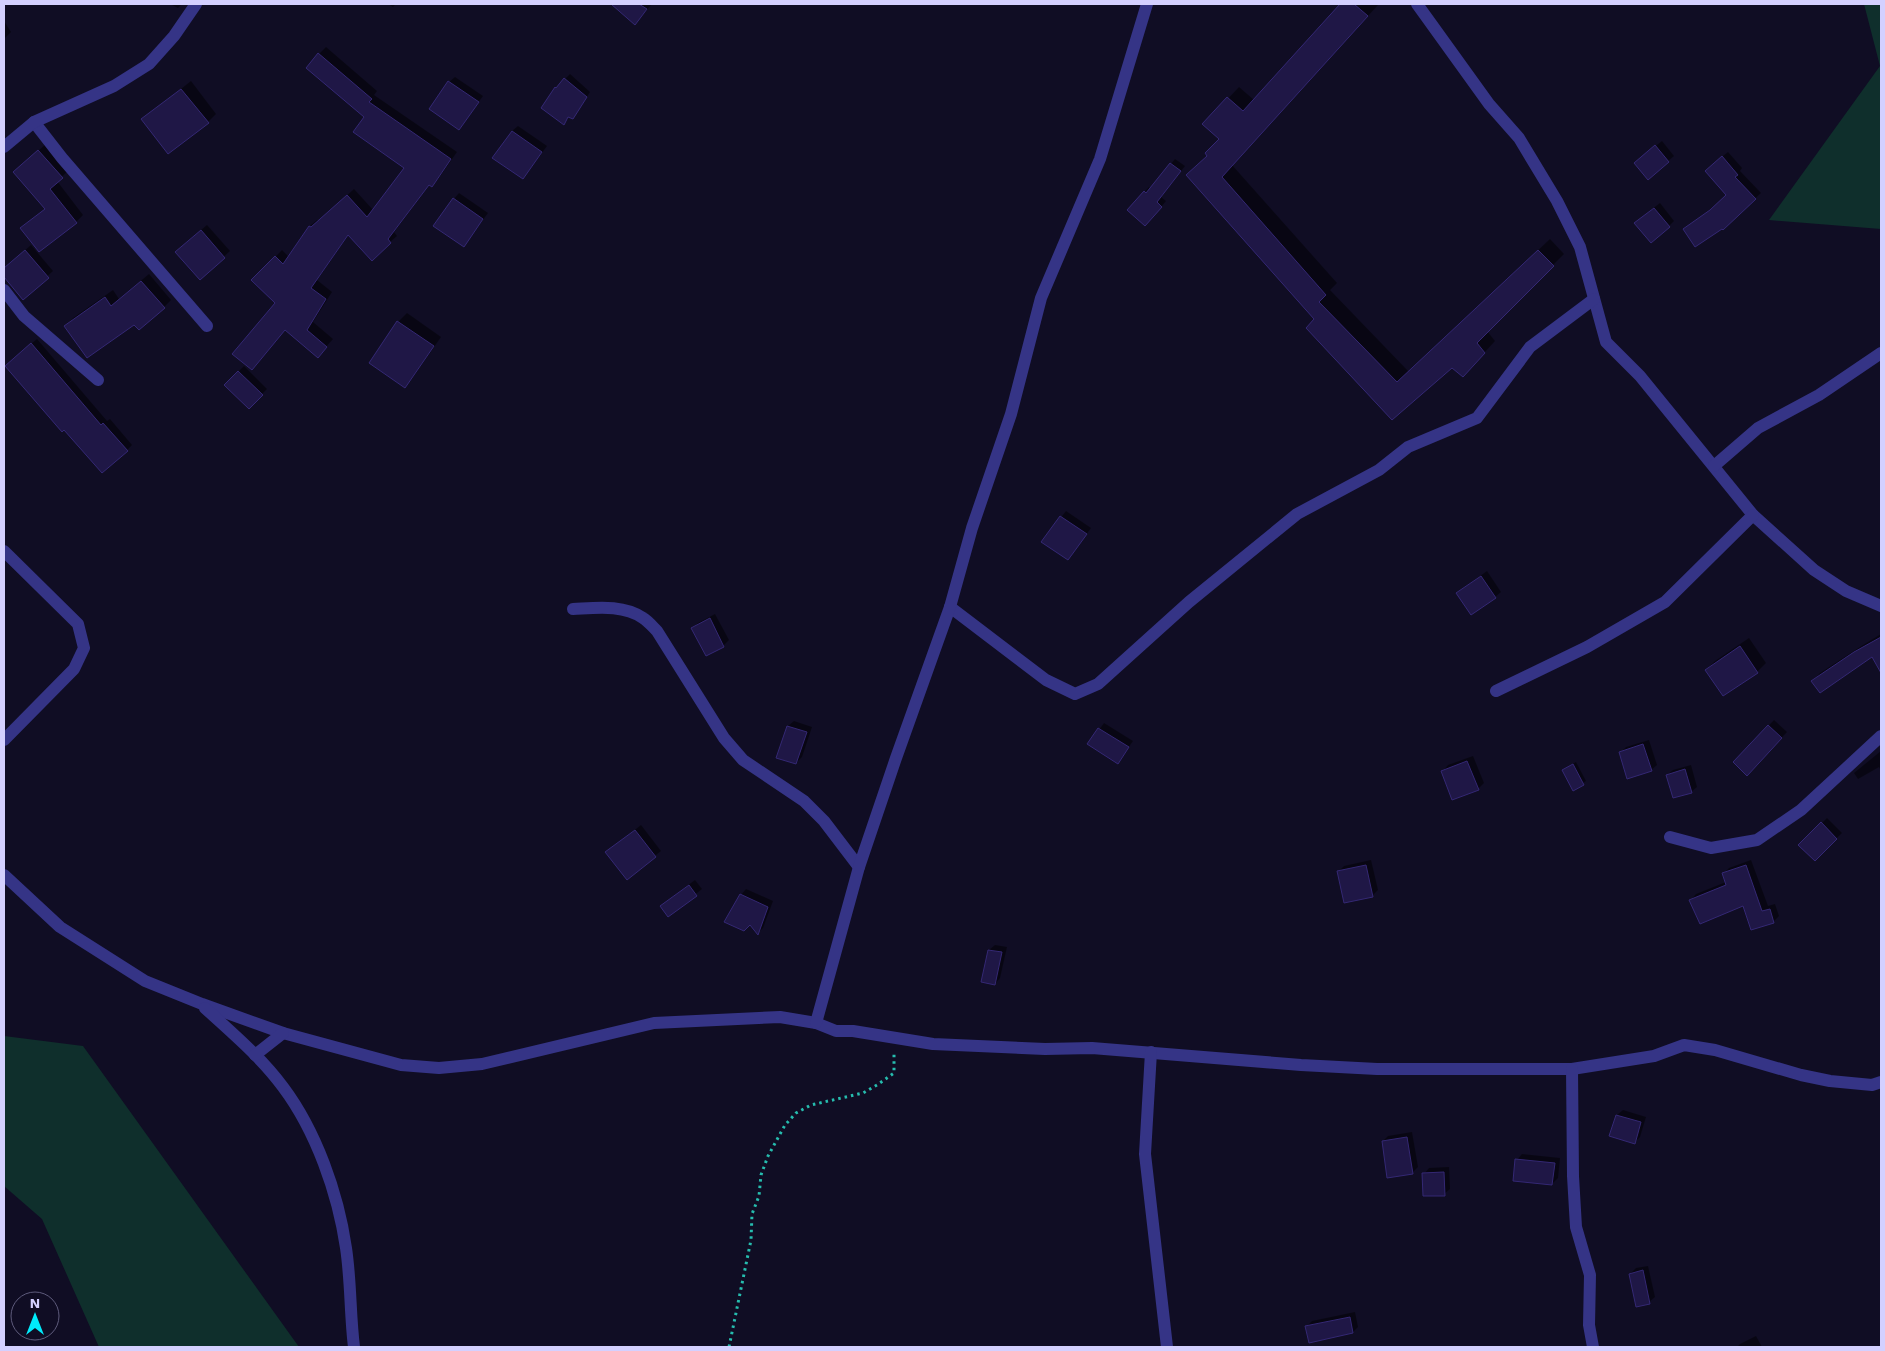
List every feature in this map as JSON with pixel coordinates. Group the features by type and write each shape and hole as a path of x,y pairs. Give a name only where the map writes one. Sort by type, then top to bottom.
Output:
{"street":[{"path":"4,146 34,122 114,86 150,64 174,36 196,4"},
{"path":"816,1023 859,867 950,608 972,528 1010,414 1041,298 1100,159 1147,4"},
{"path":"1417,4 1489,104 1519,138 1557,201 1580,247 1606,342 1640,376 1753,515 1814,570 1846,591 1881,606"},
{"path":"34,122 62,158 207,326"},
{"path":"4,290 24,316 98,380"},
{"path":"950,608 1046,680 1074,694 1098,684 1189,602 1297,514 1379,470 1408,447 1477,418 1530,348 1594,300"},
{"path":"1714,466 1758,428 1820,395 1881,353"},
{"path":"1496,691 1587,646 1665,602 1753,515"},
{"path":"4,551 78,624 84,648 74,670 4,740"},
{"path":"573,609 603,608 628,611 643,618 657,631 724,738 743,760 804,801 824,821 859,867"},
{"path":"1670,837 1711,848 1758,840 1801,810 1881,736"},
{"path":"4,875 60,927 145,982 283,1033 401,1065 440,1068 482,1064 654,1023 780,1017 816,1023 836,1031 853,1031 933,1044 998,1048 1092,1048 1301,1065 1377,1069 1572,1069 1654,1056 1684,1045 1714,1050 1801,1075 1830,1081 1872,1086 1881,1082"},
{"path":"202,1004 255,1055 283,1086 305,1122 332,1185 346,1248 354,1347"},
{"path":"255,1055 283,1033"},
{"path":"1151,1052 1146,1154 1167,1347"},
{"path":"1572,1069 1573,1176 1576,1226 1590,1275 1589,1325 1593,1347"}],"path":[{"path":"729,1347 751,1240 752,1214 759,1196 762,1174 768,1156 785,1124 796,1113 811,1105 863,1093 877,1086 894,1073 894,1038"}],"green space":[{"path":"1864,4 1881,4 1881,229 1769,220 1880,66"},
{"path":"4,1036 83,1046 299,1347 99,1347 42,1219 4,1186"}],"building":[{"path":"611,4 639,4 647,9 635,25"},
{"path":"1340,4 1354,4 1368,16 1222,177 1326,295 1319,302 1397,382 1538,250 1554,266 1477,343 1485,353 1463,377 1452,368 1392,420 1306,328 1314,319 1186,175 1207,156 1205,153 1219,139 1202,124 1227,97 1243,111"},
{"path":"318,53 372,99 369,102 451,159 432,187 429,185 388,239 391,243 372,261 348,235 311,288 326,299 307,330 327,347 318,358 285,330 252,370 232,354 275,303 251,280 275,256 283,264 309,226 311,227 347,195 367,217 404,168 353,132 364,117 306,68"},
{"path":"564,78 587,97 573,119 568,117 564,125 541,108 555,87"},
{"path":"448,81 479,102 459,130 429,109"},
{"path":"181,89 209,123 168,154 141,119"},
{"path":"512,131 542,152 523,179 492,158"},
{"path":"1655,145 1669,162 1648,180 1634,163"},
{"path":"38,150 63,178 50,189 77,223 39,252 20,228 45,209 13,172"},
{"path":"1722,156 1738,175 1735,177 1756,199 1723,230 1695,247 1683,229 1710,210 1726,195 1705,171"},
{"path":"1170,163 1181,171 1157,202 1162,207 1145,226 1127,210 1144,191 1146,193"},
{"path":"453,198 483,219 464,247 433,226"},
{"path":"1654,208 1670,227 1651,243 1634,223"},
{"path":"201,230 225,258 200,280 175,252"},
{"path":"25,250 49,278 23,300 4,277 4,268"},
{"path":"141,281 165,308 139,330 134,325 87,358 64,326 105,297 111,306"},
{"path":"397,321 434,346 405,388 369,363"},
{"path":"31,343 101,425 103,423 128,451 102,473 64,430 62,432 5,366"},
{"path":"238,371 263,395 249,409 224,385"},
{"path":"1060,516 1087,534 1068,560 1041,542"},
{"path":"1481,576 1496,598 1471,615 1456,593"},
{"path":"710,618 724,647 706,656 691,628"},
{"path":"1881,637 1881,673 1872,657 1820,693 1811,681 1854,652"},
{"path":"1740,646 1758,673 1723,696 1705,670"},
{"path":"1768,725 1782,738 1747,776 1733,762"},
{"path":"787,726 807,732 796,764 776,758"},
{"path":"1098,728 1129,747 1118,764 1087,744"},
{"path":"1643,744 1652,771 1627,779 1619,752"},
{"path":"1467,761 1479,790 1452,800 1441,771"},
{"path":"1573,764 1584,785 1573,791 1562,770"},
{"path":"1685,769 1692,793 1673,798 1666,775"},
{"path":"1821,822 1837,839 1815,861 1798,845"},
{"path":"635,830 656,857 627,880 605,852"},
{"path":"1366,865 1373,897 1344,903 1337,871"},
{"path":"1746,865 1762,911 1770,909 1774,923 1751,930 1743,906 1700,924 1689,900 1726,885 1722,873"},
{"path":"689,885 697,896 668,917 660,906"},
{"path":"740,894 768,907 758,935 750,925 744,931 724,922"},
{"path":"988,950 1002,952 995,985 981,982"},
{"path":"1616,1115 1641,1122 1635,1144 1609,1136"},
{"path":"1407,1137 1413,1174 1387,1178 1382,1141"},
{"path":"1515,1159 1555,1163 1552,1185 1513,1181"},
{"path":"1444,1172 1445,1196 1423,1196 1422,1173"},
{"path":"1643,1270 1650,1304 1636,1307 1629,1274"},
{"path":"1350,1317 1353,1333 1309,1343 1305,1326"}]}
